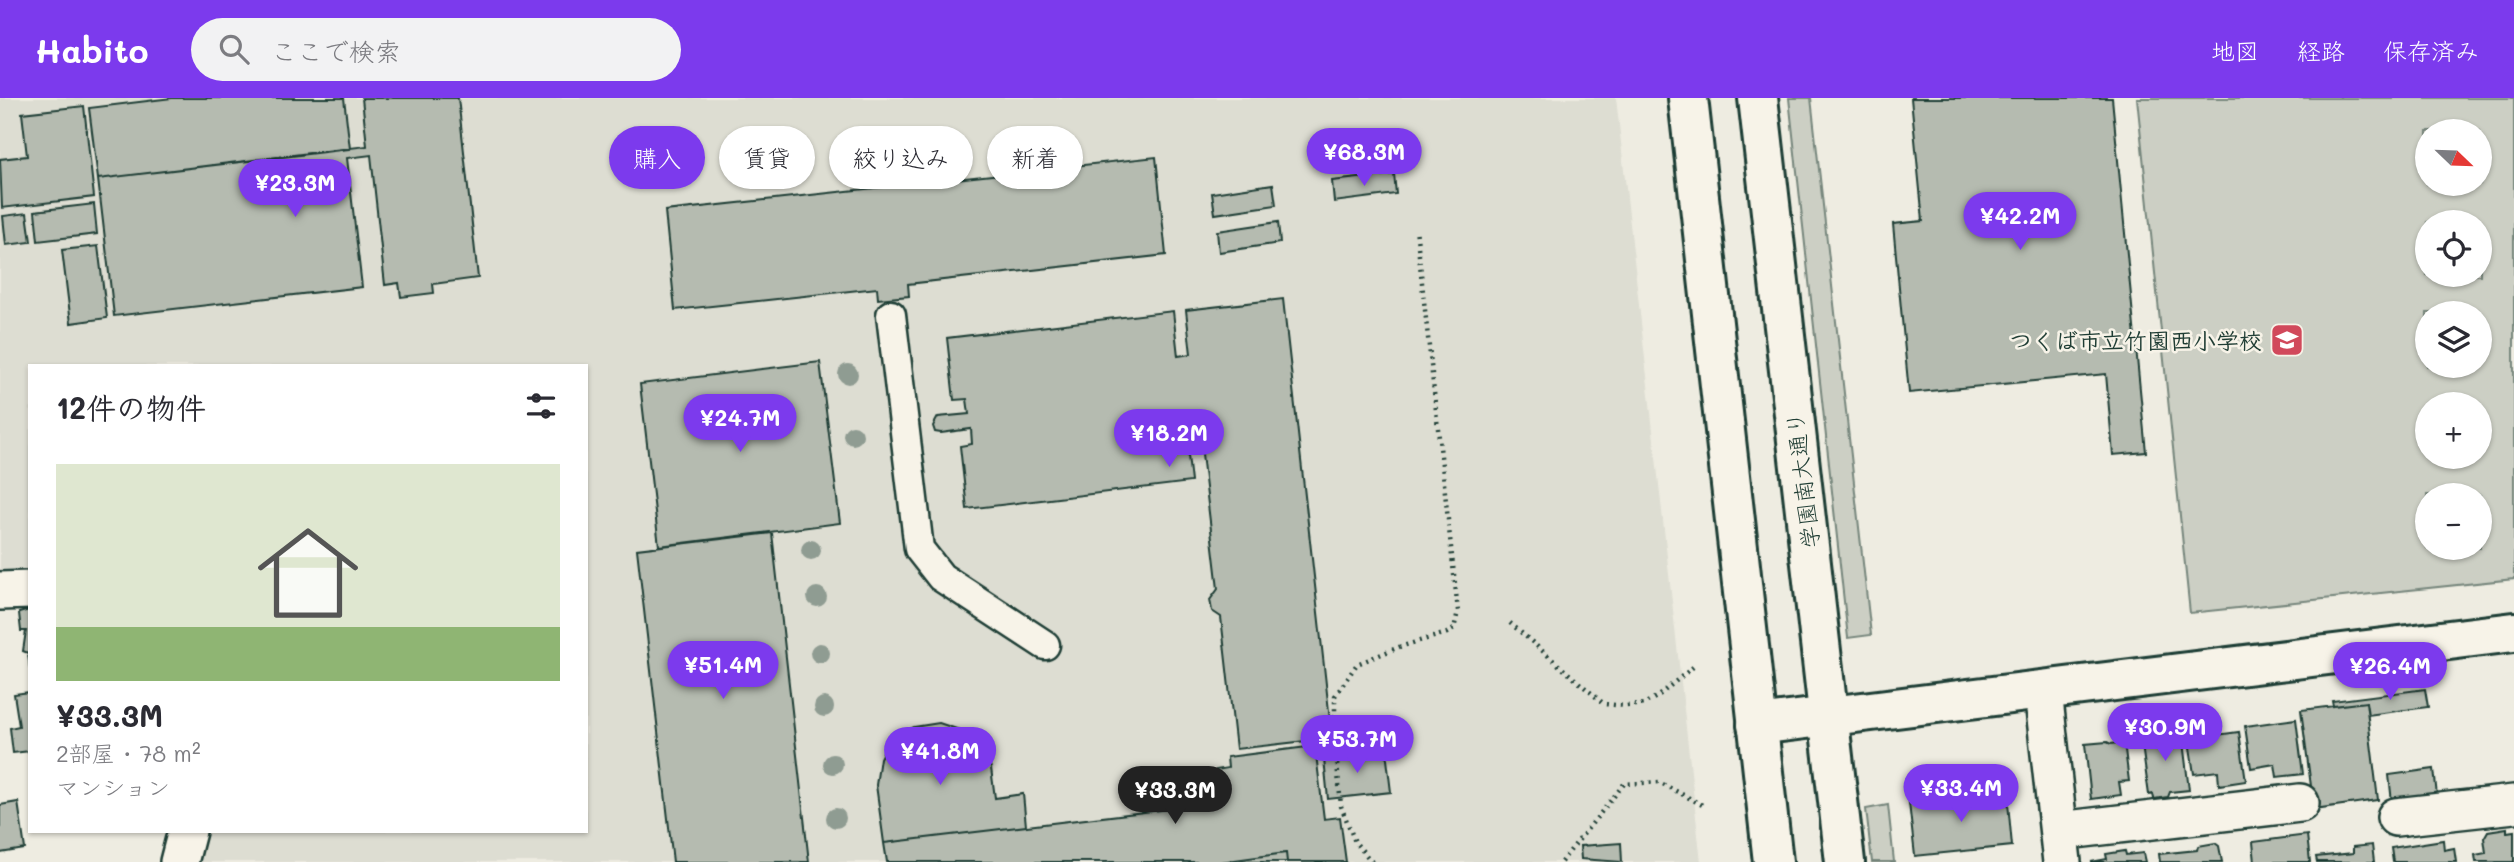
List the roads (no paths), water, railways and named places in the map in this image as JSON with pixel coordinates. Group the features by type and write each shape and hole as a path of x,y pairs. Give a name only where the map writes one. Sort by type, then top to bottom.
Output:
{"main road":[{"path":"1688,98 1773,862"},
{"name":"学園南大通り","path":"1758,98 1845,862"},
{"path":"1757,725 2514,632"}],"street":[{"path":"891,315 919,549 941,577 1045,645"},
{"path":"0,591 28,590"},
{"path":"2043,691 2060,847 2300,803"},
{"path":"2396,817 2514,804"},
{"path":"179,862 186,833"}],"place":[{"name":"つくば市立竹園西小学校","path":"2287,340"}]}
